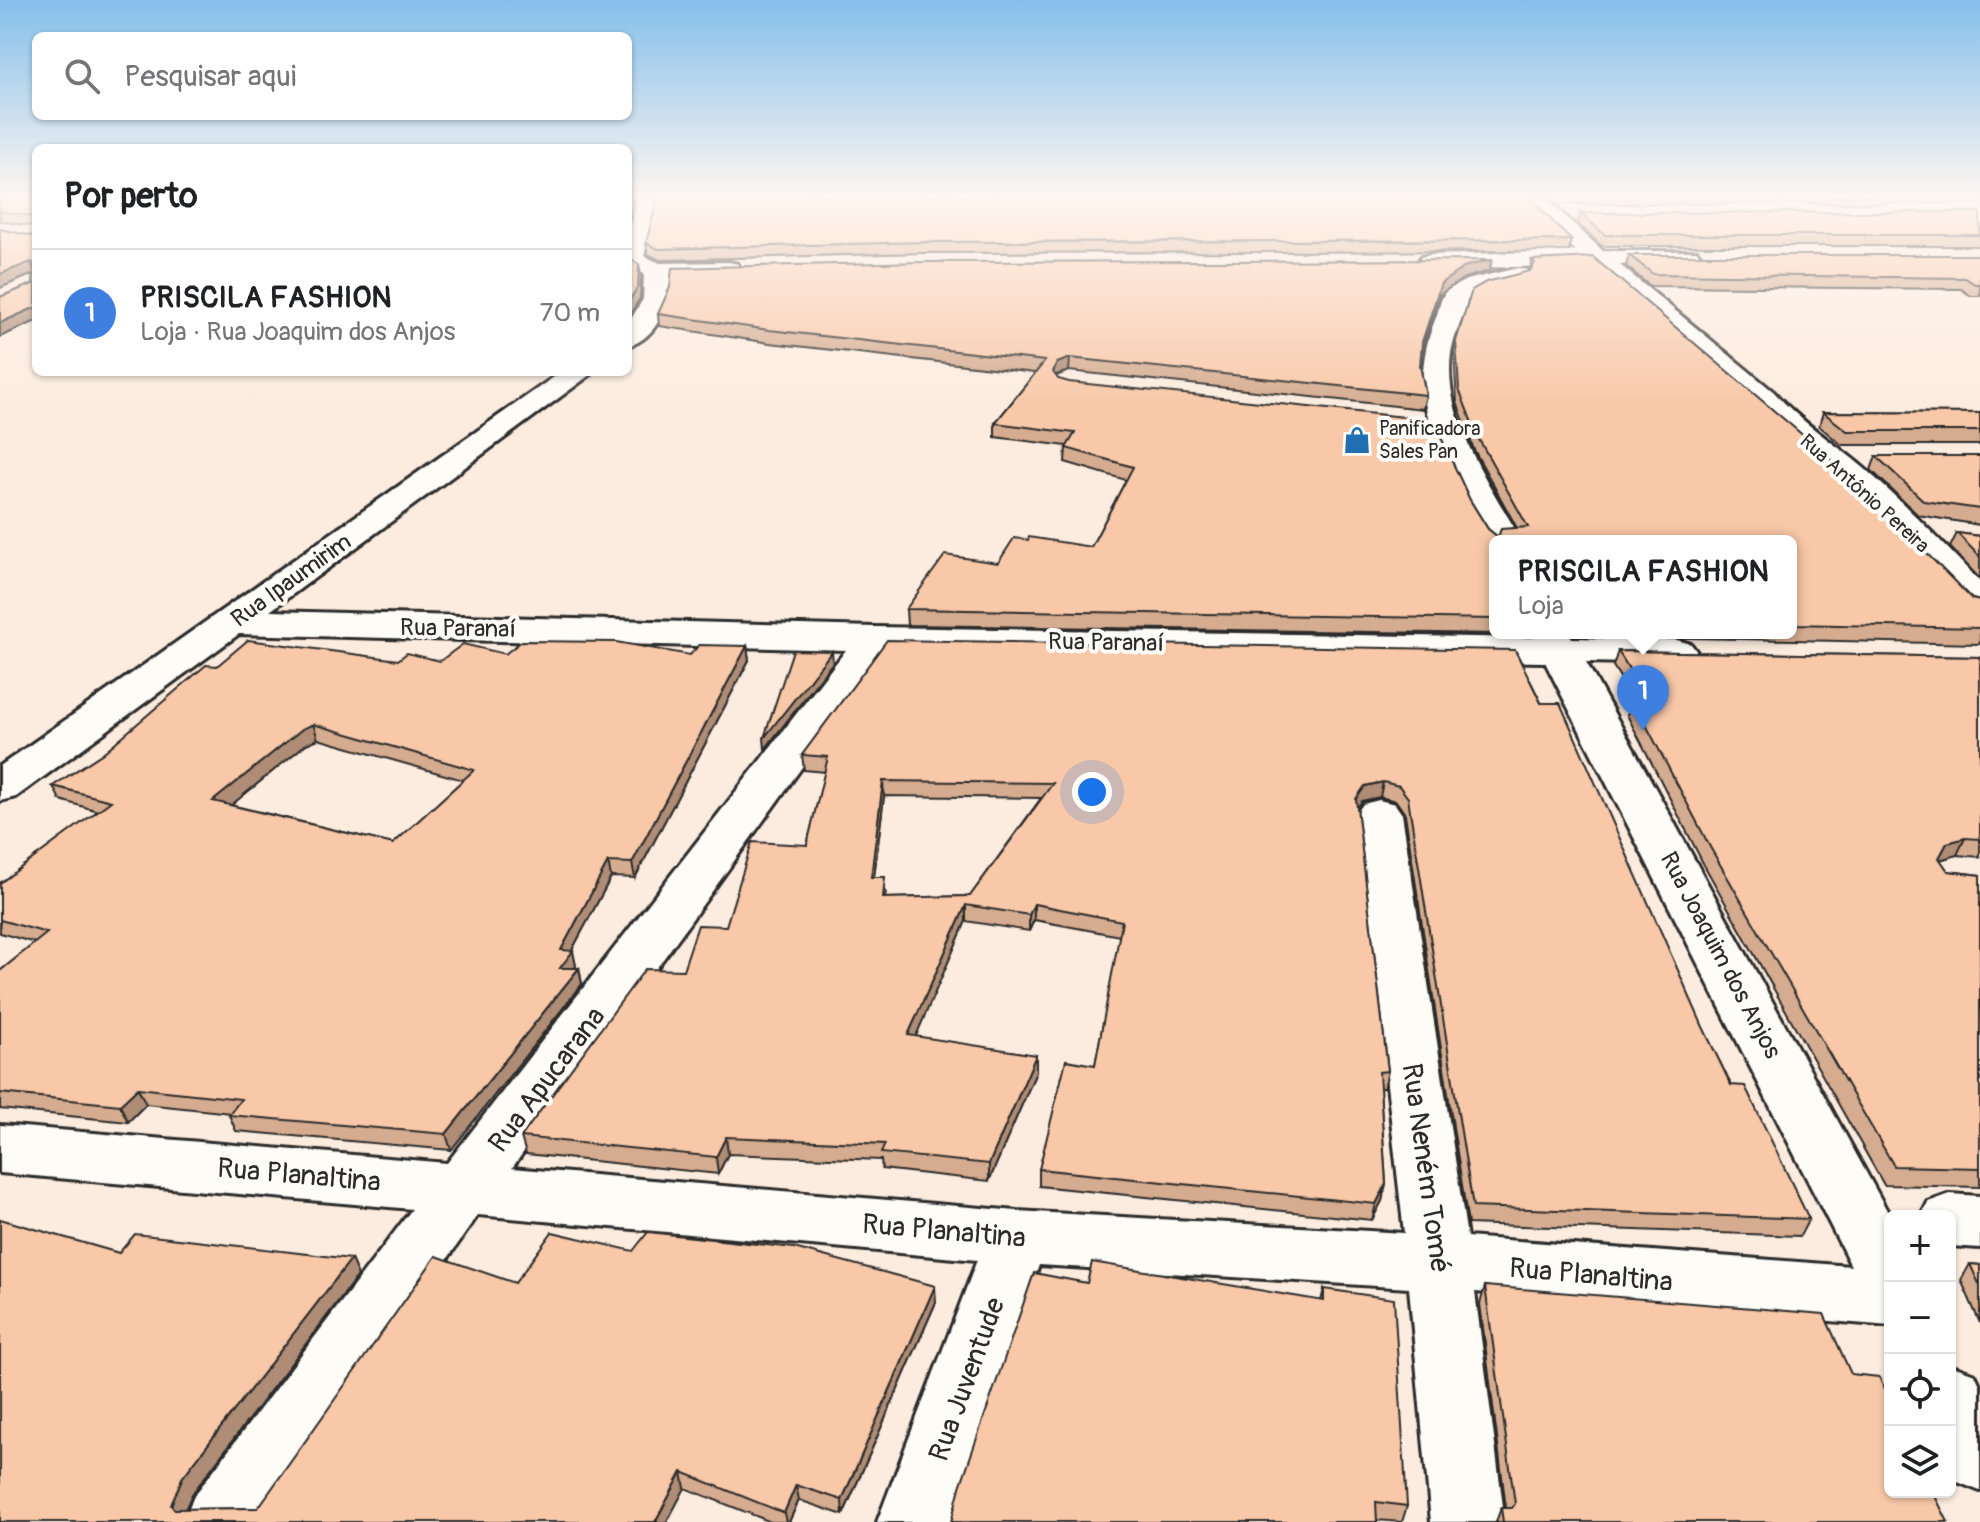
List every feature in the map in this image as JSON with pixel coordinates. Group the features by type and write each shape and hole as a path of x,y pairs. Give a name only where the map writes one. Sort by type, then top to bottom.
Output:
{"street":[{"path":"649,267 656,270 751,268"},
{"path":"1427,285 1475,285 1549,267"},
{"name":"Rua Antônio Pereira","path":"1597,267 1764,398 1778,417 1833,458 1907,527 1980,604"},
{"path":"633,330 658,293 660,282 656,270"},
{"path":"1475,285 1455,296 1436,356 1435,378 1446,423 1501,535"},
{"name":"Rua Ipaumirim","path":"0,787 574,376"},
{"path":"1414,420 1446,423"},
{"path":"1833,458 1877,458"},
{"path":"1907,527 1965,535"},
{"name":"Rua Paranaí","path":"231,622 875,639 1554,641 1715,653"},
{"name":"Rua Apucarana","path":"220,1522 463,1188 875,639"},
{"name":"Rua Joaquim dos Anjos","path":"1554,641 1875,1217 1884,1253"},
{"name":"Rua Neném Tomé","path":"1379,814 1439,1262 1468,1522"},
{"name":"Rua Planaltina","path":"0,1149 1017,1237 1439,1262 1884,1297"},
{"path":"1956,1220 1980,1222"},
{"name":"Rua Juventude","path":"914,1522 1017,1237"},
{"path":"1956,1409 1980,1457"}],"building":[{"path":"0,267 18,267 0,274"},
{"path":"632,267 639,267 638,286 632,296"},
{"path":"1464,267 1441,283 1422,342 1420,366 1426,395 1070,358 1057,363 1053,372 1058,379 1069,382 1433,420 1470,500 1488,529 1496,535 1489,535 1489,619 906,609 945,555 998,563 1014,538 1028,540 1029,537 1091,547 1133,467 1066,448 1075,433 995,423 1045,361 769,330 658,314 670,287 672,268"},
{"path":"1532,267 1605,267 1845,471 1972,599 1980,601 1980,628 1797,624 1797,535 1499,535 1501,529 1528,527 1477,436 1459,389 1456,341 1472,290 1486,282 1530,271"},
{"path":"1644,267 1980,267 1980,284 1965,278 1653,274"},
{"path":"32,284 32,309 0,323 0,297"},
{"path":"1823,412 1980,413 1980,431 1847,431"},
{"path":"1876,456 1980,456 1980,509 1924,501"},
{"path":"1957,533 1980,536 1980,557"},
{"path":"248,640 398,660 407,653 440,661 463,644 505,654 522,641 616,642 690,655 699,645 747,646 632,863 608,862 561,950 573,951 560,968 579,968 446,1134 229,1115 241,1099 138,1088 120,1105 0,1093 0,971 47,933 0,920 0,883 111,801 53,786 103,753 206,665 217,666","holes":["313,724 474,770 393,844 213,801 302,729"]},
{"path":"887,640 1515,650 1541,703 1560,703 1703,1027 1731,1085 1745,1086 1809,1219 1473,1207 1408,798 1399,786 1383,782 1365,786 1356,799 1388,1071 1379,1072 1386,1184 1376,1204 1039,1169 1066,1060 1095,1065 1122,921 1034,904 1029,915 966,905 908,1035 1036,1055 989,1164 881,1153 885,1144 726,1137 716,1157 521,1137 645,969 683,970 698,925 726,926 752,842 807,845 828,757 802,755","holes":["883,781 1053,783 970,896 883,898 885,877 871,877"]},
{"path":"793,650 832,651 764,738"},
{"path":"1618,651 1980,657 1980,839 1965,838 1947,843 1939,858 1948,871 1980,875 1980,1168 1894,1166 1710,847 1632,698 1647,698"},
{"path":"0,1219 119,1253 135,1234 351,1259 182,1478 171,1505 174,1509 258,1508 436,1256 515,1283 552,1232 633,1251 648,1232 794,1248 935,1286 842,1500 796,1485 784,1513 682,1472 655,1522 0,1522"},
{"path":"1092,1262 1324,1301 1324,1289 1394,1299 1407,1506 1376,1502 1377,1522 951,1522 960,1487 1034,1273 1087,1283"},
{"path":"1970,1264 1980,1265 1980,1286"},
{"path":"1485,1286 1824,1314 1851,1374 1879,1377 1884,1388 1884,1498 1936,1498 1948,1522 1503,1522 1501,1508 1512,1508 1515,1504"}],"place":[{"name":"Panificadora Sales Pan","path":"1357,440"},
{"name":"PRISCILA FASHION","path":"1643,731"}]}
